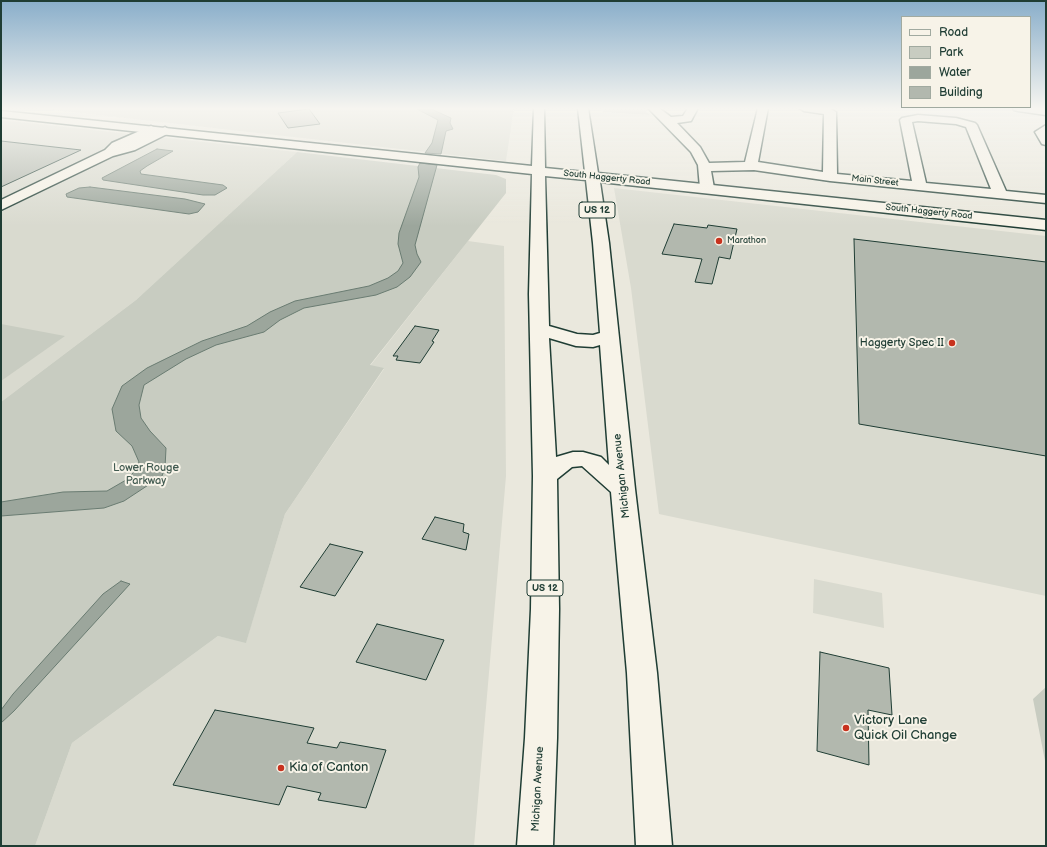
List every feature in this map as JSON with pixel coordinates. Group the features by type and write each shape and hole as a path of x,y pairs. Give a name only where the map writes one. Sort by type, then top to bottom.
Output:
{"main road":[{"path":"109,154 115,148"},
{"path":"1,206 109,154 129,148"},
{"name":"South Haggerty Road","path":"323,148 1046,224"},
{"name":"Michigan Avenue","path":"534,846 541,738 545,609 545,476 540,329 538,148"},
{"name":"Michigan Avenue","path":"588,148 601,243 608,337 642,673 654,846"},
{"path":"694,148 702,161 707,188"},
{"path":"753,163 756,148"},
{"path":"830,148 830,177"},
{"path":"912,148 920,186"},
{"path":"980,148 1000,194"},
{"name":"Main Street","path":"702,161 753,163 830,177 1046,199"},
{"path":"540,329 576,340 593,341 608,337"},
{"path":"545,476 564,462 573,459 583,459 593,462 623,489"}],"shaded area":[{"path":"1,148 256,148 297,152 136,300 1,402"},
{"path":"387,148 508,148 506,161"},
{"path":"614,188 1046,236 1046,596 659,514 631,288"},
{"path":"468,241 504,246 506,476 474,846 35,846 72,743 218,636 246,642 285,514 384,369 370,366"},
{"path":"814,579 882,593 884,628 813,613"}],"green space":[{"name":"Lower Rouge Parkway","path":"297,152 496,175 506,179 506,193 370,365 384,368 285,514 246,643 218,636 72,743 35,846 1,846 1,402 136,300"},
{"path":"1,324 65,336 1,381"},
{"path":"1046,687 1046,766 1033,699"}],"water":[{"path":"429,148 442,148 441,154 425,153"},
{"path":"157,149 173,151 140,171 141,174 223,185 227,188 215,195 203,195 103,180 102,178"},
{"path":"420,163 437,165 415,245 421,262 410,277 397,287 376,295 304,308 280,320 264,332 216,345 186,359 144,385 139,405 141,418 150,431 166,448 165,468 162,476 124,501 104,508 1,516 1,502 63,492 107,491 126,480 135,471 139,462 132,446 116,431 112,409 122,386 147,368 202,341 247,326 270,312 295,301 369,286 388,278 398,271 403,263 398,244 399,233 419,177 418,167"},
{"path":"90,187 185,199 205,204 198,212 189,214 67,197 66,194 79,188"},
{"path":"121,581 130,584 14,711 1,723 1,710 13,694 103,594"}],"building":[{"path":"1,148 59,148 81,150 1,187"},
{"path":"674,224 707,228 708,225 737,229 730,259 719,257 712,284 695,282 702,259 662,254"},
{"name":"Haggerty Spec II","path":"854,239 1046,262 1046,456 859,424"},
{"path":"415,326 439,330 432,341 434,342 420,363 396,360 398,356 393,356"},
{"path":"435,517 464,524 463,532 469,534 466,550 422,539"},
{"path":"330,544 363,552 335,596 300,587"},
{"path":"377,624 444,640 426,680 356,662"},
{"path":"820,652 889,668 892,715 868,710 869,765 817,751"},
{"name":"Kia of Canton","path":"215,710 314,728 307,743 337,748 340,742 386,750 366,808 318,800 321,793 287,786 279,805 173,785"}],"place":[{"name":"Marathon","path":"719,241"},
{"name":"Haggerty Spec II","path":"952,343"},
{"name":"Victory Lane Quick Oil Change","path":"846,728"},
{"name":"Kia of Canton","path":"281,768"}]}
